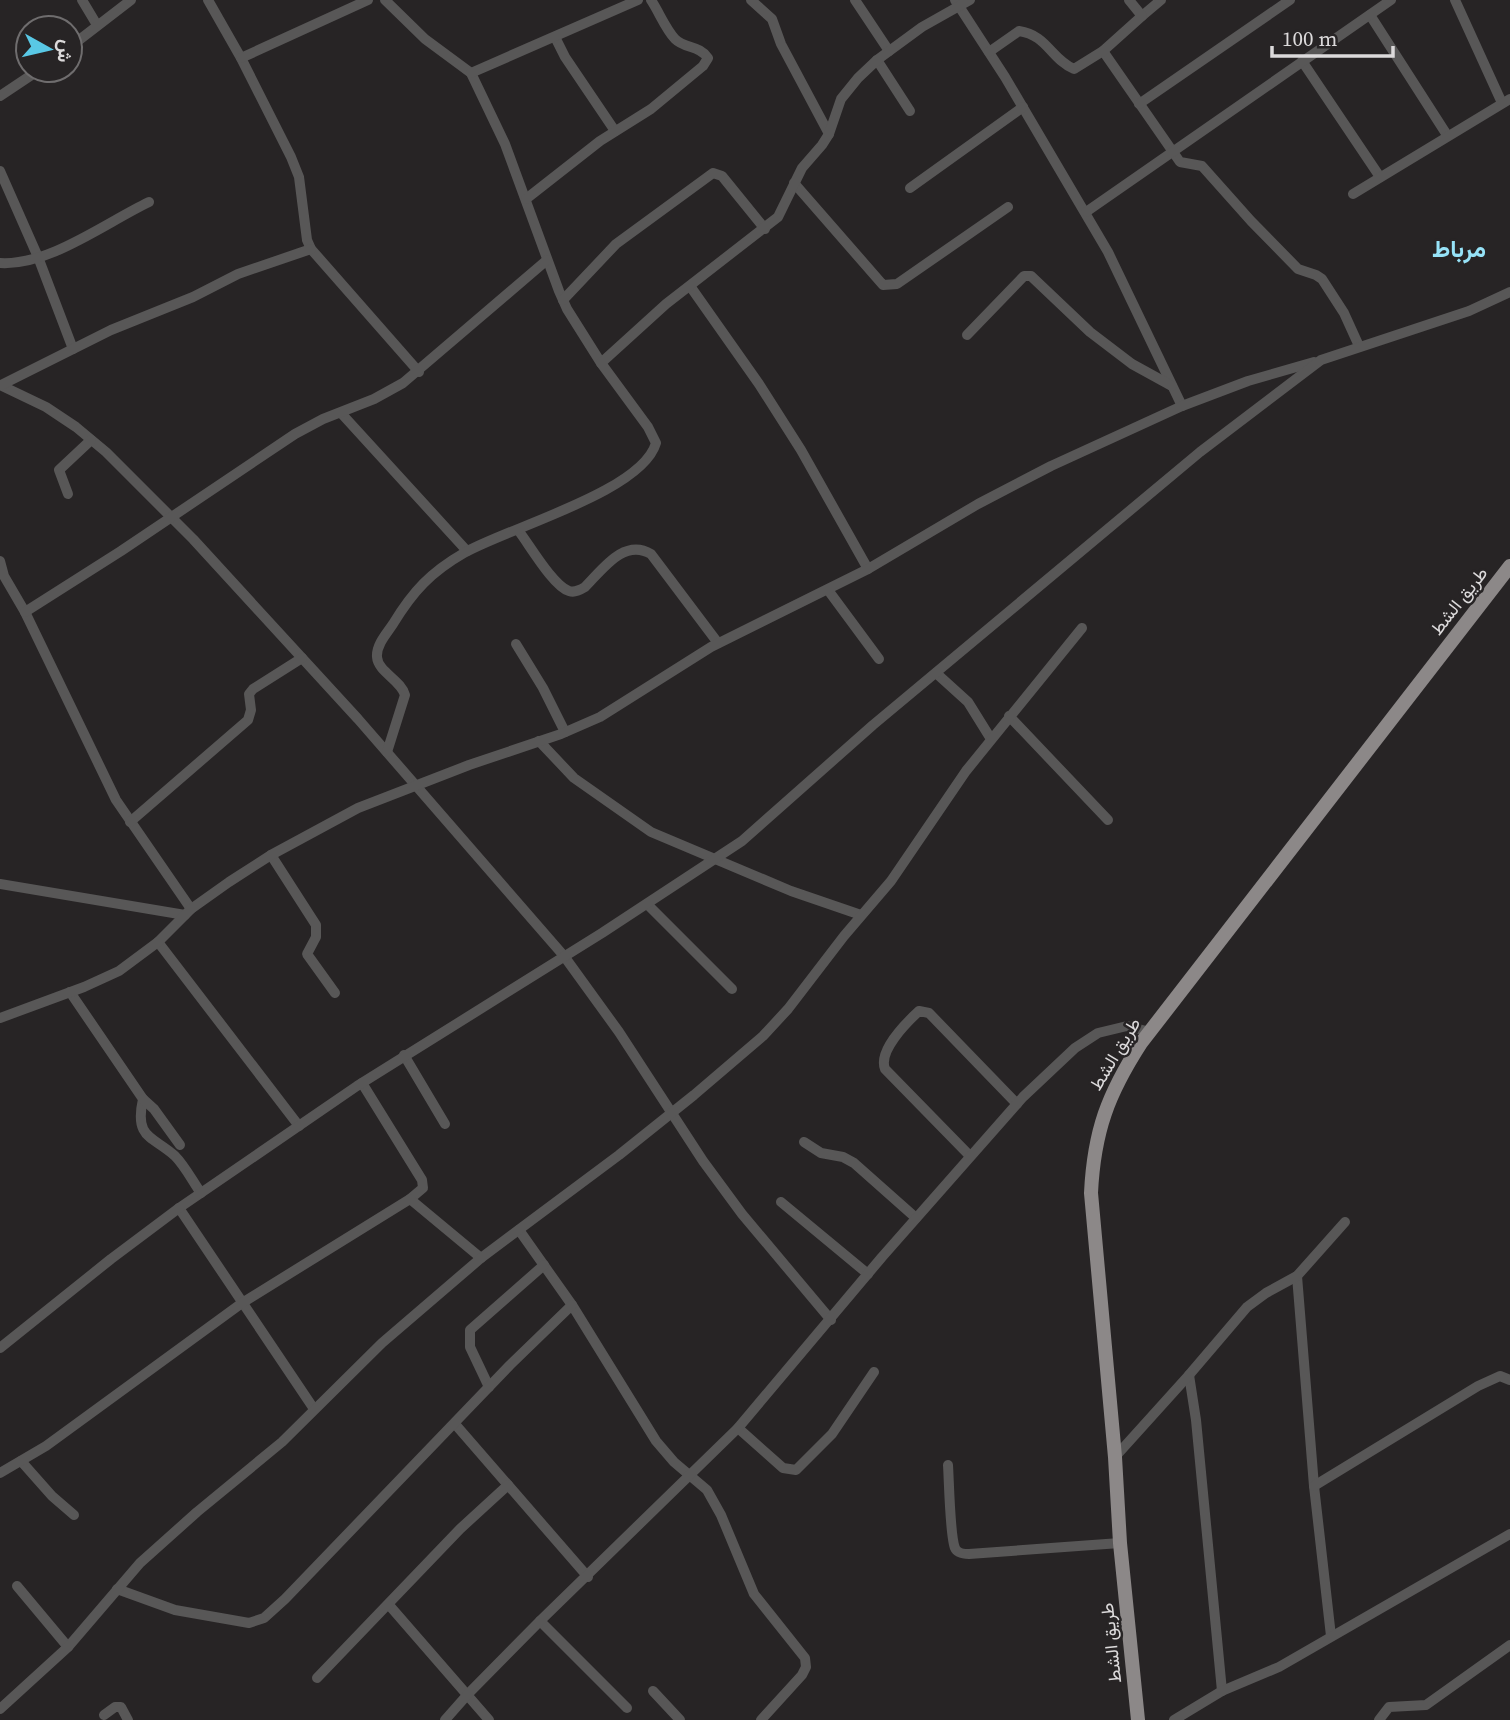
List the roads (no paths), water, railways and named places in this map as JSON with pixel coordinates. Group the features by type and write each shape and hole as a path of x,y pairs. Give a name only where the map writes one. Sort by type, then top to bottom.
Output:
{"main road":[{"name":"طريق الشط","path":"1138,1720 1092,1209 1092,1173 1100,1127 1109,1098 1129,1061 1150,1032 1510,566"}],"street":[{"path":"82,0 97,25"},
{"path":"84,36 131,0"},
{"path":"208,0 241,58 299,177 307,240 311,249 419,372"},
{"path":"241,58 368,0"},
{"path":"385,0 425,39 471,73 505,144 563,300 601,363 648,427 656,443 653,454 619,481 576,505 467,551 430,576 412,593 376,654 379,662 403,689 405,695 387,752"},
{"path":"526,199 615,131 651,109 703,66 708,58 703,52 685,46 675,39 651,0"},
{"path":"855,0 889,51"},
{"path":"601,363 630,335 778,218 802,168 829,134 841,99 858,78 877,60 922,27 957,3 970,0"},
{"path":"1129,0 1142,16"},
{"path":"989,52 1019,31 1032,33 1065,65 1074,69 1103,51 1161,0"},
{"path":"1139,104 1290,0"},
{"path":"1086,212 1391,0"},
{"path":"1353,194 1506,101 1455,0"},
{"path":"471,73 632,1"},
{"path":"753,1 772,19 781,44 829,134"},
{"path":"957,3 1086,212 1128,290 1182,406"},
{"path":"1370,15 1447,135"},
{"path":"555,37 565,57 615,131"},
{"path":"1103,51 1180,162 1202,166 1207,170 1227,195 1298,269 1322,279 1359,346"},
{"path":"877,60 910,111"},
{"path":"1302,61 1380,177"},
{"path":"0,96 18,84"},
{"path":"911,188 1023,107"},
{"path":"0,171 73,349"},
{"path":"563,300 616,244 713,173 722,176 765,229"},
{"path":"794,183 883,285 890,286 897,285 1009,207"},
{"path":"0,263 12,264 37,257 91,233 149,202"},
{"path":"0,385 111,330 193,297 238,274 311,249"},
{"path":"25,612 295,433 374,399 419,372 547,260"},
{"path":"967,335 1024,276 1031,276 1090,332 1132,364 1172,386"},
{"path":"690,286 759,384 801,450 868,569"},
{"path":"0,1018 119,971 158,942 188,912 271,855 358,808 600,717 718,643 868,569 978,504 1094,445 1248,380 1321,360 1469,311 1510,292"},
{"path":"0,1348 179,1208 362,1083 718,858 766,822 873,725 1200,452 1321,360"},
{"path":"0,385 46,407 91,440 133,477 387,752 564,956 619,1031 703,1161 742,1214 831,1320"},
{"path":"341,413 467,551"},
{"path":"68,494 59,470 91,440"},
{"path":"518,530 558,584 569,592 585,587 621,553 632,548 643,549 651,554 718,643"},
{"path":"0,561 4,576 25,612 116,800 188,912"},
{"path":"828,590 879,659"},
{"path":"0,1709 68,1647 117,1589 168,1537 282,1442 382,1343 481,1258 619,1155 763,1035 815,976 861,915 891,881 949,793 1082,628"},
{"path":"516,644 543,688 565,732"},
{"path":"130,822 248,720 251,710 249,694 253,689 302,658"},
{"path":"936,673 968,702 991,739"},
{"path":"1009,716 1108,820"},
{"path":"539,741 575,778 642,827 792,891 861,915"},
{"path":"271,855 316,925 316,937 307,954 335,993"},
{"path":"0,884 188,912"},
{"path":"647,904 732,989"},
{"path":"158,942 299,1126"},
{"path":"70,992 143,1099 154,1109 180,1145"},
{"path":"970,1156 943,1125 892,1079 883,1063 885,1050 918,1012 926,1012 936,1020 1017,1104"},
{"path":"445,1720 540,1621 738,1428 916,1218 1017,1104 1075,1048 1098,1033 1127,1026 1150,1032"},
{"path":"404,1055 445,1125"},
{"path":"0,1473 54,1440 242,1304 410,1199 422,1188 422,1180 362,1083"},
{"path":"143,1099 140,1116 145,1133 154,1143 175,1157 201,1193"},
{"path":"804,1142 821,1153 843,1157 854,1163 916,1218"},
{"path":"410,1199 481,1258"},
{"path":"781,1202 869,1274"},
{"path":"179,1208 314,1409"},
{"path":"1115,1457 1247,1307 1297,1276 1345,1222"},
{"path":"519,1230 572,1305 656,1441 674,1462 707,1490 716,1503 754,1594 806,1662 802,1675 761,1720"},
{"path":"489,1387 470,1347 470,1330 544,1265"},
{"path":"1297,1276 1314,1486 1331,1636"},
{"path":"117,1589 175,1611 249,1623 260,1621 285,1599 489,1387 572,1305"},
{"path":"738,1428 782,1468 796,1469 832,1434 874,1372"},
{"path":"1189,1375 1196,1420 1222,1690"},
{"path":"1314,1486 1478,1386 1502,1376 1510,1380"},
{"path":"455,1424 588,1577"},
{"path":"20,1461 74,1516"},
{"path":"948,1465 953,1536 958,1552 969,1554 1120,1543"},
{"path":"317,1678 460,1529 508,1485"},
{"path":"1174,1720 1222,1690 1279,1667 1510,1534"},
{"path":"17,1586 68,1647"},
{"path":"389,1605 489,1720"},
{"path":"540,1621 627,1708"},
{"path":"1379,1720 1389,1707 1426,1705 1510,1645"},
{"path":"653,1691 680,1720"},
{"path":"104,1714 115,1707 121,1707 128,1720"}],"district":[{"name":"مرباط","path":"1459,249"}]}
